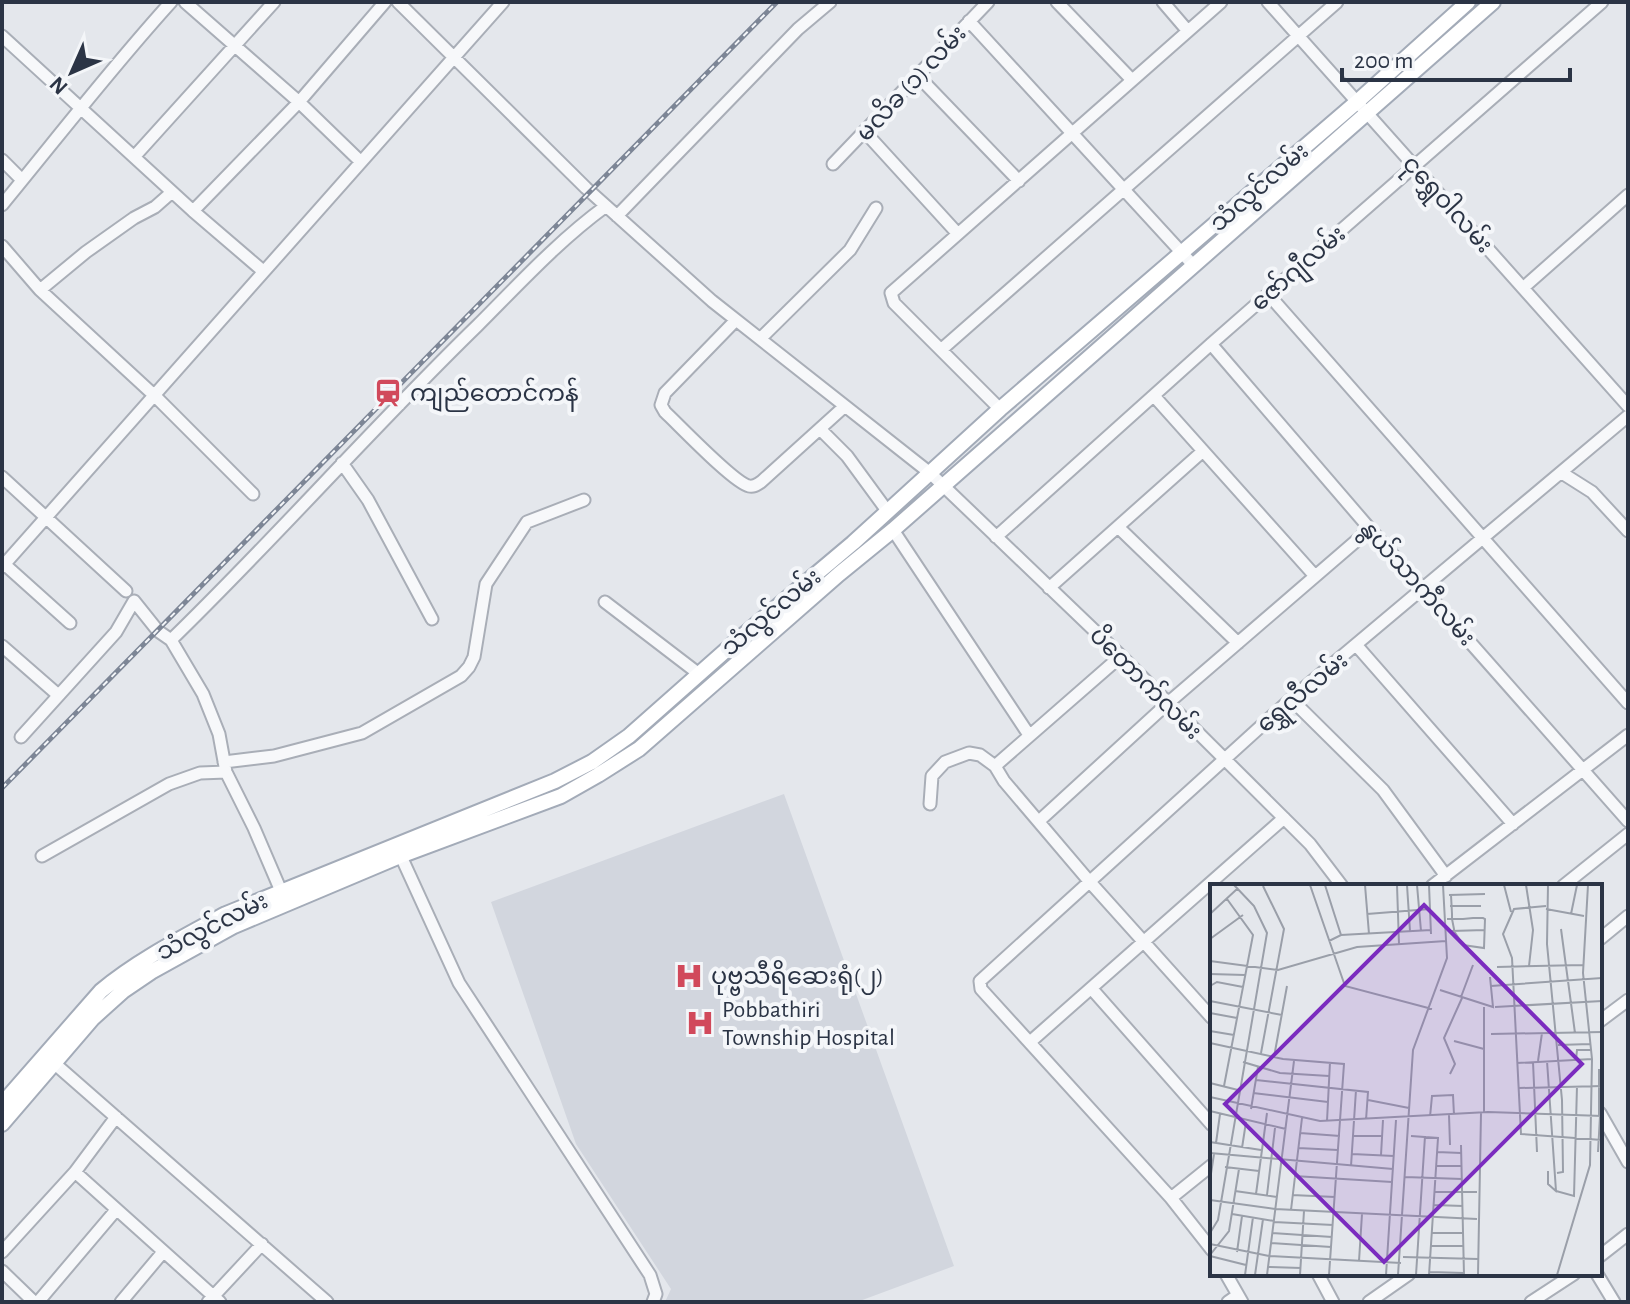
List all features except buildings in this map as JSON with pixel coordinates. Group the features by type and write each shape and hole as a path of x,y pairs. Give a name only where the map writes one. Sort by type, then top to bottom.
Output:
{"main road":[{"name":"သံလွင်လမ်း","path":"857,549 893,530 1194,266 1363,107 1468,2"},
{"name":"သံလွင်လမ်း","path":"4,1096 101,991 121,976 555,781 592,762 629,736 699,674 857,549 888,512 1000,409 1183,253 1493,2"},
{"name":"သံလွင်လမ်း","path":"2,1124 107,1004 226,914 281,891 561,796 614,766 671,722 834,568"}],"street":[{"path":"2,205 127,51 171,2"},
{"path":"185,2 299,102 361,162"},
{"path":"134,157 274,2"},
{"path":"193,211 299,102 385,2"},
{"name":"ပိတောက်လမ်း","path":"398,2 617,216 736,320 930,473 1121,656 1310,844 1340,884"},
{"path":"70,623 3,565 156,397 263,271 503,2"},
{"path":"617,216 798,29 830,2"},
{"name":"မလိခ (၁) လမ်း","path":"833,164 988,2"},
{"path":"1057,2 1132,80"},
{"path":"1163,2 1187,30"},
{"path":"1000,409 894,303 891,293 1221,2"},
{"name":"ငုရွှေဝါလမ်း","path":"1268,2 1628,406"},
{"path":"942,349 1337,2"},
{"name":"ဇော်ဂျီလမ်း","path":"996,537 1602,2"},
{"path":"969,21 1194,266"},
{"path":"4,42 263,271"},
{"path":"918,76 1019,181"},
{"path":"865,132 958,234"},
{"path":"2,160 22,180"},
{"path":"40,290 86,252 155,207 172,192"},
{"path":"1523,288 1628,195"},
{"path":"171,640 563,240 606,206"},
{"path":"760,339 850,250 876,208"},
{"path":"2,246 40,290 156,397 253,494"},
{"path":"1268,294 1628,703"},
{"path":"736,320 665,393 661,405 746,486 761,482 845,406"},
{"name":"နွယ်သာကီလမ်း","path":"1211,344 1628,821"},
{"path":"1154,396 1315,576"},
{"name":"ရွှေလီလမ်း","path":"1030,1042 981,989 983,976 1291,699 1628,416"},
{"path":"820,429 847,456 888,512"},
{"path":"1049,588 1203,451"},
{"path":"342,463 368,500 432,619"},
{"path":"1562,473 1592,492 1628,531"},
{"path":"2,477 126,591"},
{"path":"42,856 169,784 200,773 362,733 461,676 474,657 486,584 527,522 584,500"},
{"path":"1118,527 1238,643"},
{"path":"1039,821 1168,703 1370,529"},
{"path":"893,530 1029,735"},
{"path":"21,737 116,632 134,601 158,631 171,640 203,694 219,734 225,767 281,891"},
{"path":"605,602 699,674"},
{"path":"2,646 57,694"},
{"path":"1357,646 1513,824"},
{"path":"995,766 1121,656"},
{"path":"1291,699 1383,790 1446,876"},
{"path":"1435,884 1628,735"},
{"path":"930,804 932,776 945,762 969,753 980,755 995,766 1004,781 1089,881 1210,1016"},
{"path":"1216,884 1284,818"},
{"path":"1566,884 1628,834"},
{"path":"398,850 459,983 650,1275 656,1294 653,1302"},
{"path":"1208,892 1143,942 1030,1042 1171,1198 1210,1247"},
{"path":"1602,937 1628,916"},
{"path":"1091,988 1210,1123"},
{"path":"1602,1020 1628,1000"},
{"path":"54,1063 327,1302"},
{"path":"1602,1115 1623,1140 1628,1162"},
{"path":"2,1252 75,1172 116,1117"},
{"path":"1171,1198 1210,1167"},
{"path":"75,1172 214,1300 262,1244"},
{"path":"2,1271 36,1302 116,1210"},
{"path":"1602,1254 1628,1234"},
{"path":"121,1302 163,1252"},
{"path":"1227,1276 1236,1300"},
{"path":"1319,1276 1333,1302"},
{"path":"1369,1302 1406,1276"},
{"path":"1531,1302 1571,1276"},
{"path":"1598,1276 1614,1302"}],"shaded area":[{"name":"Pobbathiri Township Hospital","path":"784,794 954,1266 857,1302 665,1302 671,1289 576,1144 491,902"}],"railway":[{"path":"2,788 777,2"}],"place":[{"name":"ကျည်တောင်ကန်","path":"388,393"},
{"name":"ပုဗ္ဗသီရိဆေးရုံ(၂)","path":"689,976"},
{"name":"Pobbathiri Township Hospital","path":"700,1023"}]}
